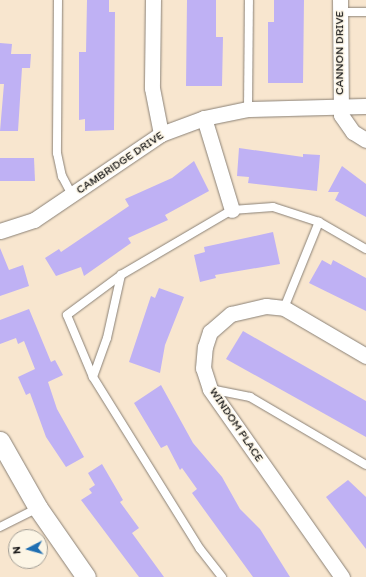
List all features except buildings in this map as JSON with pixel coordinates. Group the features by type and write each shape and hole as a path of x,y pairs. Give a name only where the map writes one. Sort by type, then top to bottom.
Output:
{"street":[{"path":"153,0 152,88 161,134"},
{"name":"CANNON DRIVE","path":"340,6 340,106 345,124 366,140"},
{"name":"CAMBRIDGE DRIVE","path":"0,230 34,220 161,134 204,118 248,109 366,106"},
{"path":"204,118 232,210"},
{"name":"WINDOM PLACE","path":"284,308 245,308 218,324 205,347 204,368 210,389 342,577"},
{"path":"284,308 366,356"},
{"path":"0,441 38,508 86,577"}],"lane":[{"path":"58,0 57,152 62,176 72,195"},
{"path":"248,109 249,0"},
{"path":"340,6 366,12"},
{"path":"222,577 200,549 93,377 67,315 121,275 232,210 273,207 319,222 366,249"},
{"path":"284,308 319,222"},
{"path":"93,377 107,338 121,275"},
{"path":"210,389 250,397 366,465"},
{"path":"0,527 38,508"}]}
